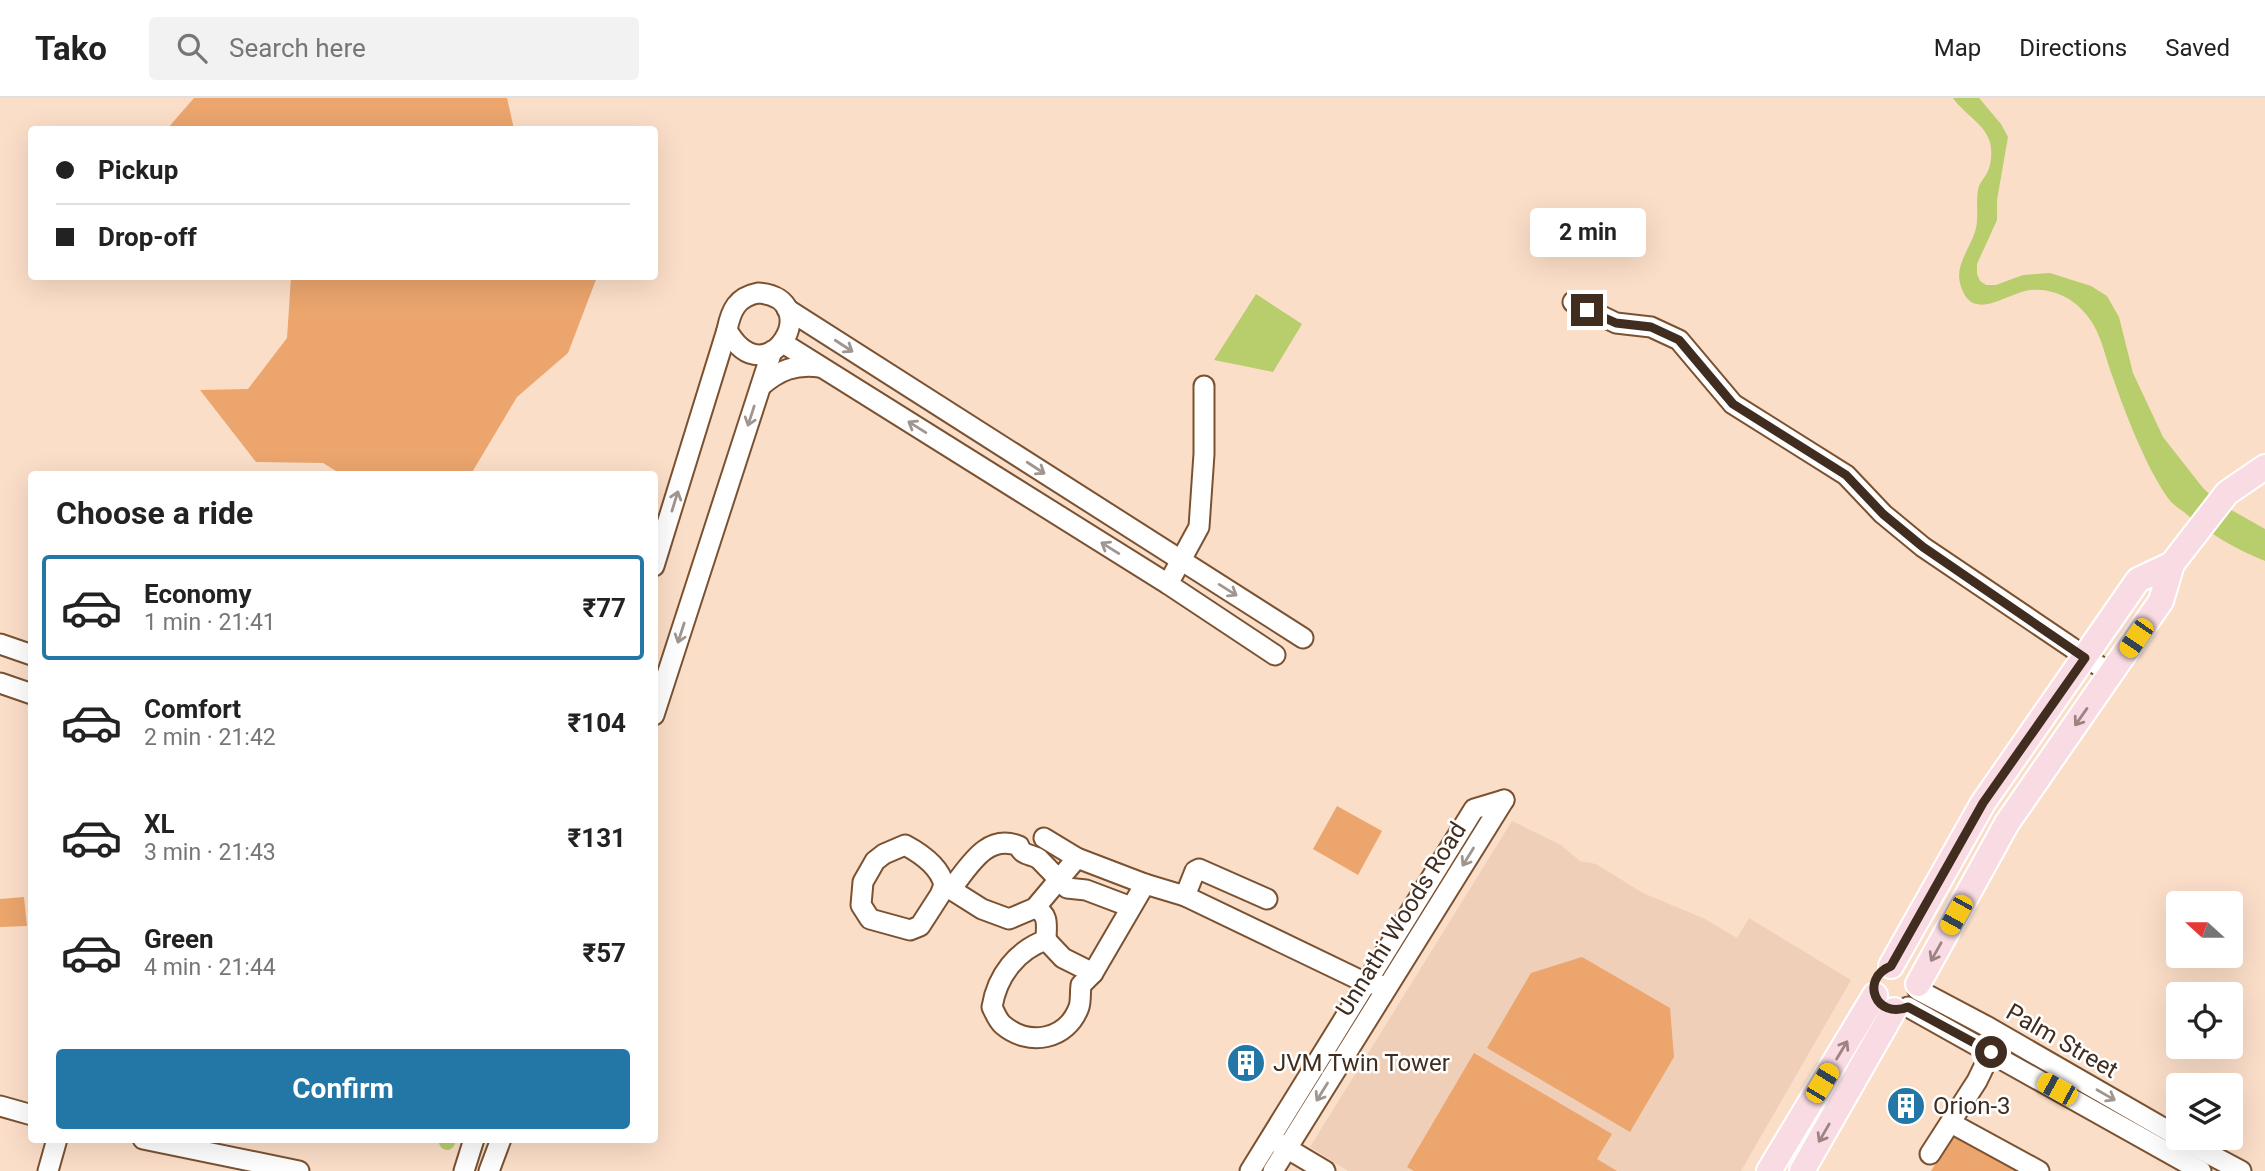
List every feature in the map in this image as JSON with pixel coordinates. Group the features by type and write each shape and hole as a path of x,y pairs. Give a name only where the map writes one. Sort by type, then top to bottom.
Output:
{"main road":[{"path":"1801,1171 1910,998 2007,822 2161,601 2172,564 2227,493 2265,467"},
{"path":"1891,966 1983,803 2138,580 2172,564"},
{"path":"1769,1171 1875,995 1876,978 1891,966 1899,965 1912,971 1910,998"},
{"path":"1875,995 1882,1005 1910,998"}],"street":[{"path":"658,553 731,313 735,305 749,295 766,294 1303,638"},
{"path":"1573,302 1616,323 1651,327 1679,340 1733,404 1846,475 1883,514 1923,547 2111,674"},
{"path":"658,703 761,386 777,347 790,327 787,309"},
{"path":"727,330 738,346 746,352 764,354 777,347"},
{"path":"777,347 821,367 1168,584 1275,655"},
{"path":"761,386 773,375 788,368 804,365 821,367"},
{"path":"1168,584 1199,527 1204,386"},
{"path":"0,643 28,654"},
{"path":"0,683 28,693"},
{"name":"Unnathi Woods Road","path":"1250,1171 1279,1143 1388,986 1504,800 1474,809 1366,983 1279,1143 1273,1171"},
{"path":"1044,838 1077,858 1185,897 1366,983 1388,986"},
{"path":"1077,858 1059,880 1035,908 1009,919 982,909 947,887 939,872 916,851 905,845 875,860 863,882 860,905 870,919 910,930 920,926 940,895 947,887 987,847 1008,842 1018,846 1026,855 1034,855 1039,859 1059,880 1068,888 1086,890 1131,907"},
{"path":"1185,897 1195,871 1199,869 1267,900"},
{"path":"1046,940 1031,945 1012,963 999,982 992,1006 1001,1024 1035,1040 1058,1033 1069,1022 1080,1006 1081,985 1093,973 1144,884"},
{"path":"1035,908 1047,919 1046,940 1063,958 1093,973"},
{"path":"1910,998 1991,1052 2193,1163"},
{"name":"Palm Street","path":"1910,998 1988,1027 2166,1130"},
{"path":"1930,1154 1977,1081 1991,1052"},
{"path":"0,1106 28,1114"},
{"path":"1951,1123 2039,1171"},
{"path":"48,1171 56,1143"},
{"path":"162,1143 299,1171"},
{"path":"464,1171 473,1143"},
{"path":"495,1171 500,1143"},
{"path":"1279,1143 1325,1171"},
{"name":"Palm Street","path":"2193,1163 2239,1170"}],"shaded area":[{"path":"194,98 507,98 513,126 170,126"},
{"path":"1953,98 1979,98 2001,124 2008,137 1997,200 1997,220 1977,264 1980,281 1986,285 1996,285 2023,275 2050,273 2091,286 2107,296 2119,317 2133,373 2163,437 2203,488 2219,503 2265,529 2265,561 2212,534 2168,498 2137,440 2096,330 2088,316 2075,303 2059,294 2041,290 2022,292 1981,305 1972,303 1965,296 1960,283 1960,269 1976,228 1978,191 1989,169 1991,149 1983,129"},
{"path":"291,280 596,280 568,353 517,397 473,471 336,471 323,463 256,462 200,390 248,389 287,338"},
{"path":"1256,294 1302,324 1273,372 1214,360"},
{"path":"1337,806 1382,831 1358,875 1313,849"},
{"path":"1512,821 1561,845 1580,861 1596,864 1643,893 1705,919 1737,938 1749,918 1851,980 1741,1171 1348,1171 1310,1147"},
{"path":"24,897 27,926 0,927 0,899"},
{"path":"1582,957 1670,1008 1674,1057 1630,1132 1487,1048 1531,973"},
{"path":"1474,1053 1612,1134 1597,1159 1617,1171 1414,1171 1407,1167"},
{"path":"1957,1129 2030,1171 1931,1171"}],"place":[{"name":"JVM Twin Tower","path":"1246,1063"},
{"name":"Orion-3","path":"1906,1106"}],"route":[{"path":"1587,310 1616,323 1651,327 1679,340 1733,404 1846,475 1883,514 1923,547 2085,658 1983,803 1891,966 1879,973 1874,984 1875,995 1888,1009 1908,1007 1991,1052"}]}
